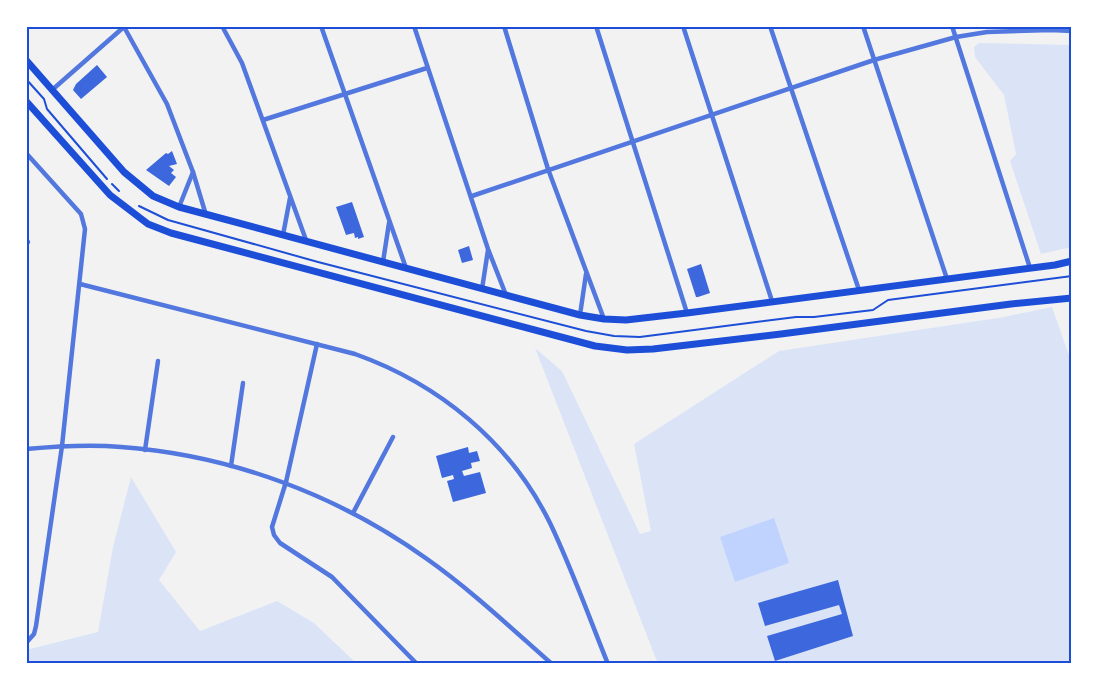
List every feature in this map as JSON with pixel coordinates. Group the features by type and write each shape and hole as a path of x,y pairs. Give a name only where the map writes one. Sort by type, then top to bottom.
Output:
{"main road":[{"path":"26,60 124,172 154,196 179,207 206,215 306,240 506,296 604,320 626,320 686,313 1055,266 1072,261"},
{"path":"26,101 110,195 148,224 171,233 595,346 627,350 653,349 1072,298"}],"street":[{"path":"222,26 242,63 306,240"},
{"path":"321,26 406,269"},
{"path":"414,26 472,196 488,249 506,296"},
{"path":"504,26 548,169 604,320"},
{"path":"596,26 686,313"},
{"path":"683,26 772,301"},
{"path":"770,26 859,290"},
{"path":"863,26 947,279"},
{"path":"952,26 1030,268"},
{"path":"52,90 125,27 168,104 193,172 206,215"},
{"path":"472,196 632,140 874,60 956,36 1048,28 1072,31"},
{"path":"263,120 427,68"},
{"path":"26,153 81,214 85,229 62,446 36,626 34,634 28,642"},
{"path":"179,207 193,172"},
{"path":"283,235 290,197"},
{"path":"383,262 389,222"},
{"path":"482,289 488,249"},
{"path":"580,315 586,273"},
{"path":"80,284 361,356 412,378 463,413 493,441 520,473 550,523 608,664"},
{"path":"317,344 286,482 272,527 276,539 283,547 332,576 417,664"},
{"path":"145,450 158,360"},
{"path":"231,466 243,383"},
{"path":"353,513 393,438"},
{"path":"26,449 62,446 121,446 231,466 286,482 353,513 400,540 446,572 552,664"}],"path":[{"path":"26,79 44,99 47,109 124,196"},
{"path":"134,203 148,212 168,220 280,252 586,331 614,336 646,336 796,317 814,318 873,310 888,300 1072,276"}],"shaded area":[{"path":"979,43 1072,45 1072,247 1041,254 1010,161 1016,154 1004,95 975,57 974,47"},
{"path":"1052,307 1072,364 1072,664 658,664 535,348 562,371 640,534 651,531 634,444 779,351 1004,317"},
{"path":"131,477 176,552 159,580 200,631 277,601 314,623 357,664 26,664 26,650 98,632 113,547"}],"water":[{"path":"774,518 789,563 735,582 720,537"}],"building":[{"path":"97,65 107,77 81,99 73,90 76,84"},
{"path":"172,151 177,164 169,166 174,170 171,173 176,177 169,186 146,170 166,153 168,154"},
{"path":"352,202 364,237 358,239 358,237 355,238 354,233 346,235 336,207"},
{"path":"469,246 473,260 462,263 458,250"},
{"path":"701,264 710,293 696,297 687,269"},
{"path":"468,447 469,453 477,451 480,461 471,463 472,468 462,471 464,476 480,472 486,493 453,502 447,481 454,479 453,475 442,478 436,456"},
{"path":"838,580 853,636 775,661 767,636 842,614 839,605 765,626 758,603"}]}
